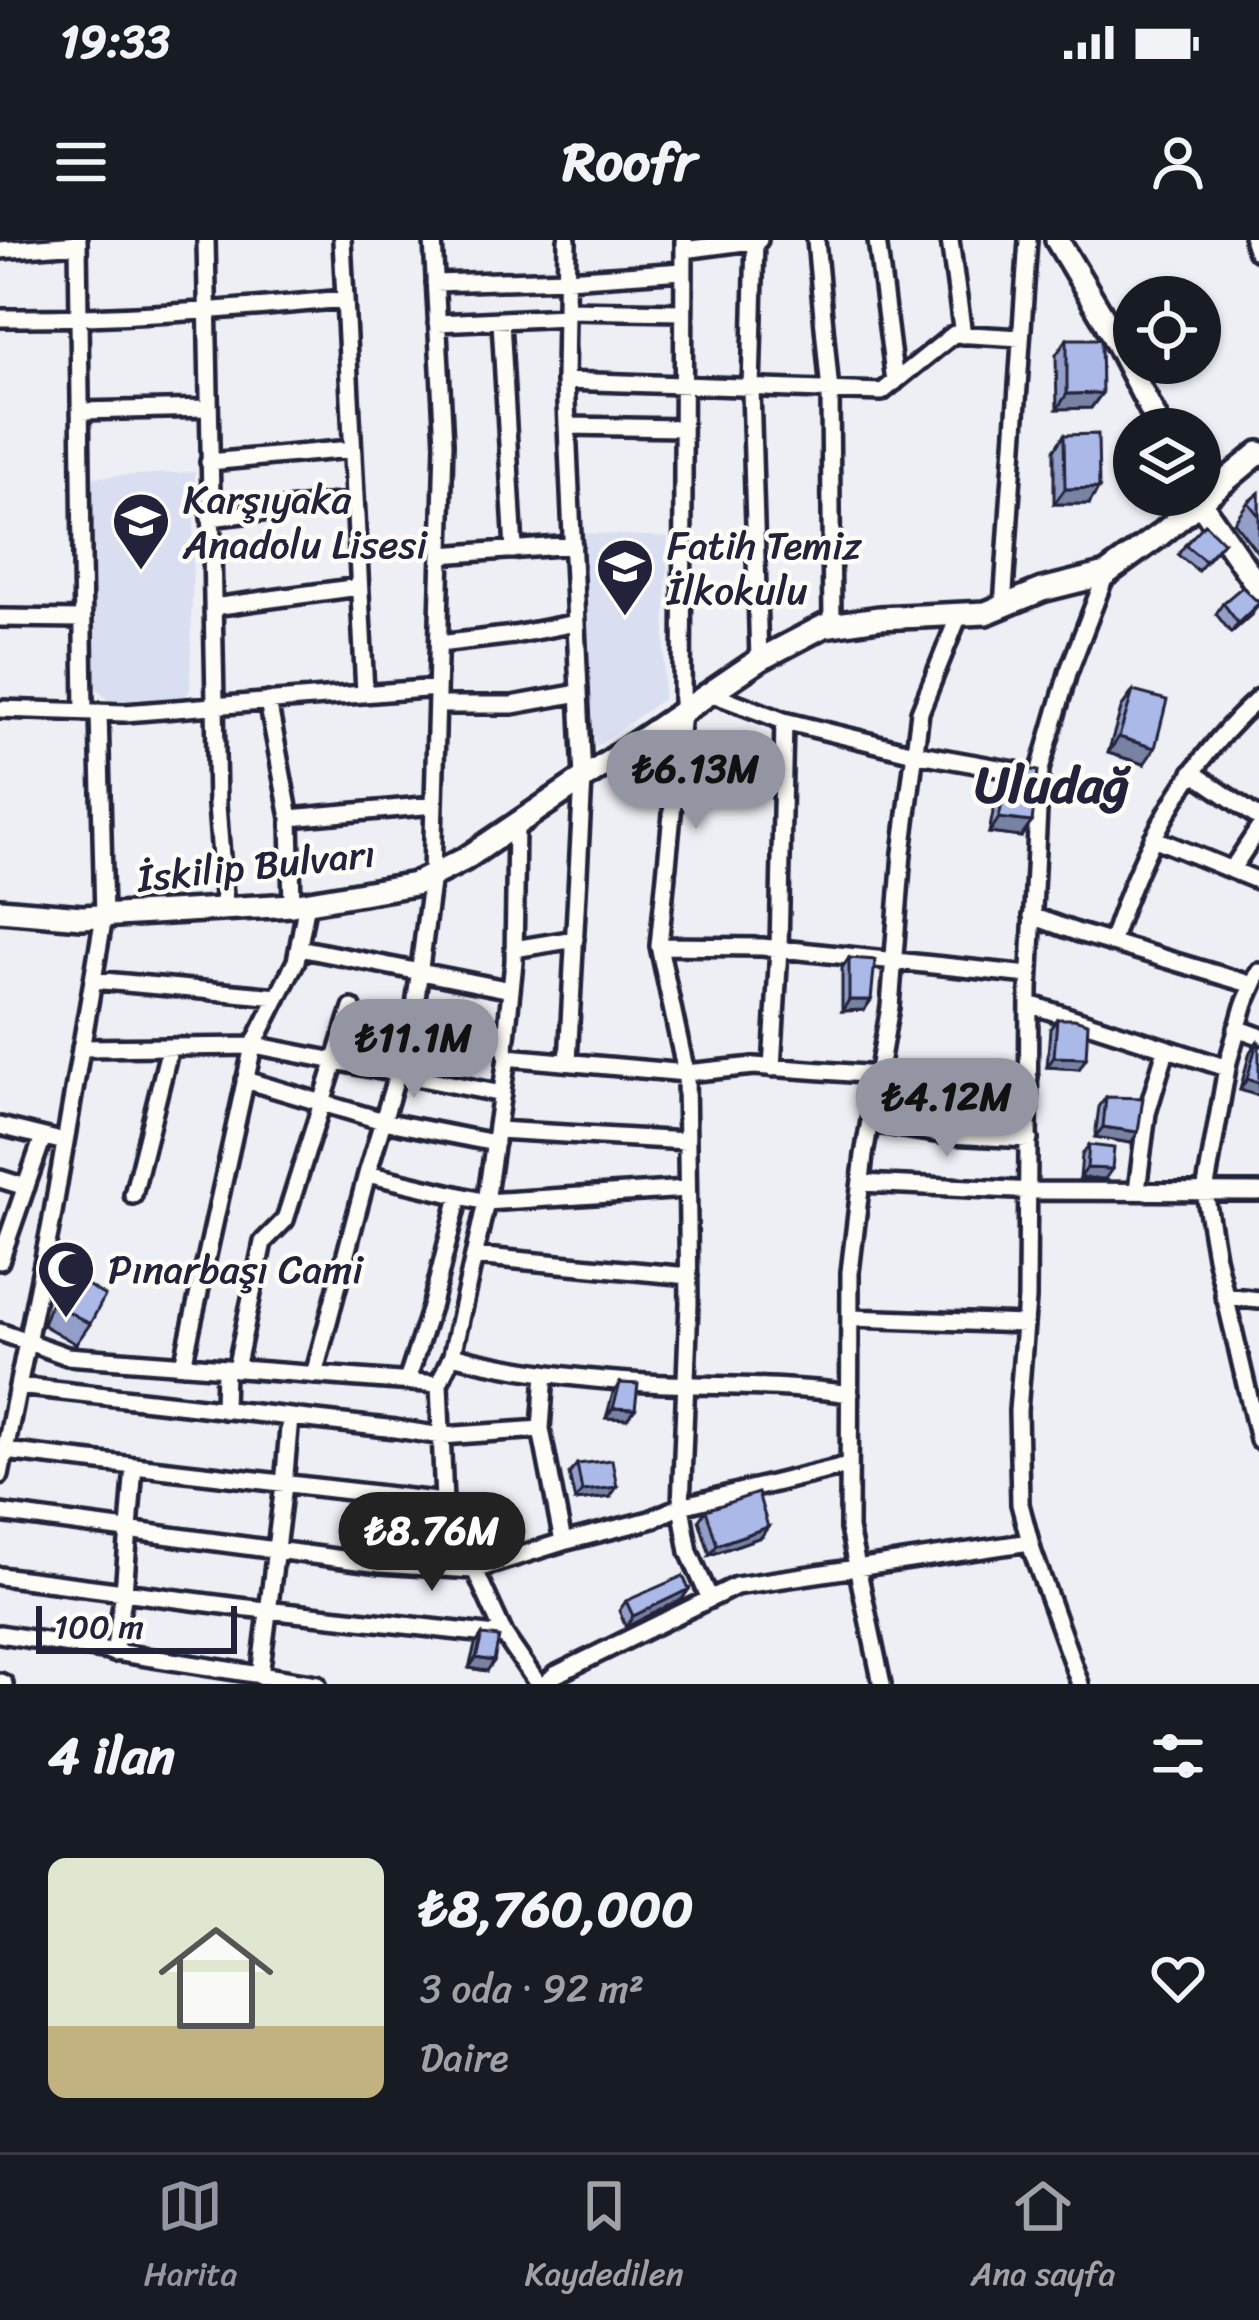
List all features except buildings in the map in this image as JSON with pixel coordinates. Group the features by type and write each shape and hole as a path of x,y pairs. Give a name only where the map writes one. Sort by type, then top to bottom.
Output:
{"main road":[{"path":"1057,240 1150,408"},
{"path":"1256,240 1259,249"},
{"name":"İskilip Bulvarı","path":"1221,481 1259,453"},
{"name":"İskilip Bulvarı","path":"0,910 82,917 225,909 300,904 415,884 465,859 759,660 824,626 986,613 1042,590 1106,574 1176,516"},
{"path":"1212,516 1252,563 1259,588"}],"street":[{"path":"206,240 217,806 225,909"},
{"path":"342,240 365,692"},
{"path":"314,1375 412,1022 432,875 444,443 433,240"},
{"path":"567,240 565,381 583,779 568,1062"},
{"path":"710,1599 689,1552 681,1506 688,1276 686,1073 659,946 682,712 684,245 756,240 751,388 759,660"},
{"path":"816,240 830,392 832,625"},
{"path":"878,240 895,382"},
{"path":"950,240 963,335"},
{"path":"1003,606 1028,240"},
{"path":"0,250 78,242 83,619 104,916 0,1474"},
{"path":"435,283 683,271"},
{"path":"0,318 80,319 344,299"},
{"path":"437,322 683,311"},
{"path":"502,321 514,550"},
{"path":"565,381 882,392 954,334 1022,338"},
{"path":"81,411 208,408"},
{"path":"567,426 682,428"},
{"path":"209,462 351,449"},
{"path":"211,518 354,501"},
{"path":"441,555 573,545"},
{"path":"1080,1684 1020,1504 1018,1412 1030,1191 1029,975 1040,776 1068,673 1106,574"},
{"path":"213,607 359,587"},
{"path":"882,1684 849,1528 850,1272 890,1007 902,853 920,712 959,615"},
{"path":"0,618 83,619"},
{"path":"439,644 576,623"},
{"path":"0,710 125,713 365,692 512,705 579,693"},
{"path":"710,693 784,722 1040,776"},
{"path":"1111,943 1130,884 1167,809 1234,720 1259,698"},
{"path":"183,1365 253,1046 296,961 298,948 300,904 290,818 268,701"},
{"path":"772,1068 784,722"},
{"path":"1192,772 1259,818"},
{"path":"290,818 434,805"},
{"path":"516,825 514,949 502,1094 486,1202 452,1355 439,1384 444,1502 505,1636 541,1684 736,1586 1030,1542"},
{"path":"1232,869 1259,828"},
{"path":"1154,838 1259,881"},
{"path":"1032,916 1111,943 1256,978 1226,1068 1205,1192 1259,1440"},
{"path":"514,949 574,939"},
{"path":"659,946 778,949 1029,975"},
{"path":"298,948 511,990"},
{"path":"93,980 278,997"},
{"path":"1029,1004 1226,1068"},
{"path":"224,1410 230,1368 263,1242 285,1220 352,1008"},
{"path":"412,1022 506,1052 686,1073 754,1066 878,1075 1029,1077"},
{"path":"1238,1028 1259,1036"},
{"path":"81,1048 253,1046 502,1094"},
{"path":"133,1195 170,1047"},
{"path":"1137,1190 1147,1113 1166,1050"},
{"path":"245,1080 383,1121 496,1137 686,1141"},
{"path":"870,1123 949,1135 1029,1139"},
{"path":"0,1126 65,1142"},
{"path":"1,1257 43,1137"},
{"path":"367,1174 486,1202 687,1189"},
{"path":"0,1178 26,1187"},
{"path":"861,1183 1030,1191 1259,1192"},
{"path":"407,1382 458,1196"},
{"path":"474,1256 688,1276"},
{"path":"1224,1296 1259,1300"},
{"path":"851,1318 1025,1324"},
{"path":"0,1331 67,1356 439,1384"},
{"path":"452,1355 501,1368 650,1384 803,1387 850,1394"},
{"path":"545,1373 541,1429 563,1542"},
{"path":"18,1386 442,1436 541,1429"},
{"path":"260,1676 290,1417"},
{"path":"4,1441 134,1466 444,1502"},
{"path":"114,1653 134,1466"},
{"path":"0,1513 380,1564 474,1570 650,1520 681,1506 849,1466"},
{"path":"0,1576 505,1636"},
{"path":"0,1634 317,1684"}],"shaded area":[{"name":"Karşıyaka Anadolu Lisesi","path":"195,472 190,689 185,699 109,702 91,681 92,477"},
{"name":"Fatih Temiz İlkokulu","path":"583,533 668,537 663,699 597,746 588,722"}],"place":[{"name":"Karşıyaka Anadolu Lisesi","path":"141,572"},
{"name":"Fatih Temiz İlkokulu","path":"625,618"},
{"name":"Pınarbaşı Cami","path":"66,1320"}],"district":[{"name":"Uludağ","path":"1052,784"}]}
